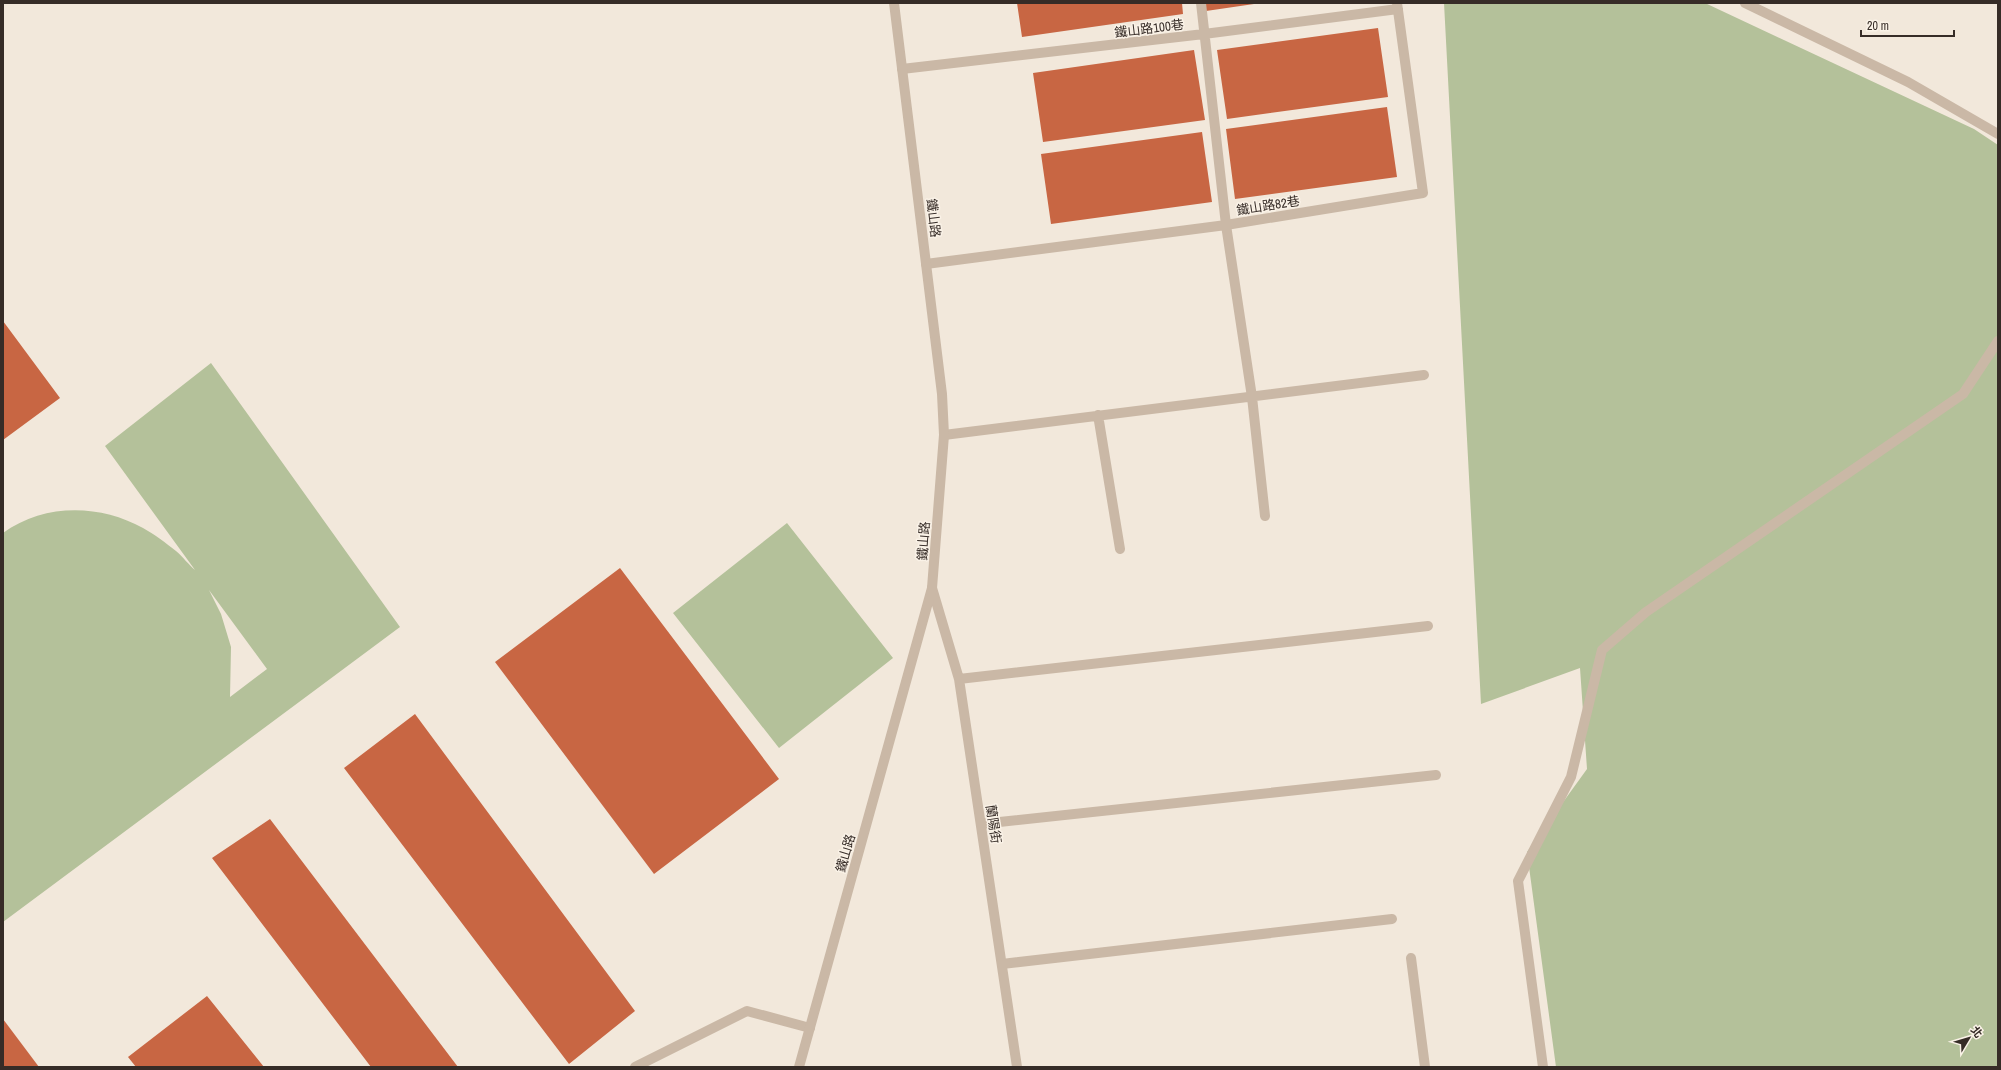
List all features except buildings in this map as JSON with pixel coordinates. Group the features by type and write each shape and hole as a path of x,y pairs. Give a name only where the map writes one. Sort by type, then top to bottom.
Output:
{"street":[{"name":"鐵山路","path":"799,1067 932,588 944,435 942,394 894,3"},
{"path":"1201,3 1226,225 1252,396 1265,516"},
{"path":"1745,3 1908,82 1998,134"},
{"name":"鐵山路100巷","path":"902,69 1204,34 1398,6"},
{"name":"鐵山路82巷","path":"926,264 1226,225 1423,193 1398,6"},
{"path":"1543,1067 1518,881 1571,777 1602,650 1646,612 1963,394 1998,341"},
{"path":"944,435 1424,375"},
{"path":"1098,416 1120,549"},
{"name":"蘭陽街","path":"932,588 959,679 1017,1067"},
{"path":"959,679 1428,626"},
{"path":"980,824 1436,775"},
{"path":"1002,964 1392,919"},
{"path":"1411,958 1425,1067"},
{"path":"635,1067 748,1011 810,1028"}],"green space":[{"path":"1444,3 1705,3 1974,129 1998,145 1998,1067 1556,1067 1527,852 1587,769 1580,668 1481,704"},
{"path":"211,363 400,627 3,922 3,533 19,523 36,516 54,512 72,510 109,514 126,520 151,533 176,551 195,570 105,446","holes":["209,590 267,669 230,697 231,647 221,614"]},
{"path":"787,523 893,658 779,748 673,613"}]}
